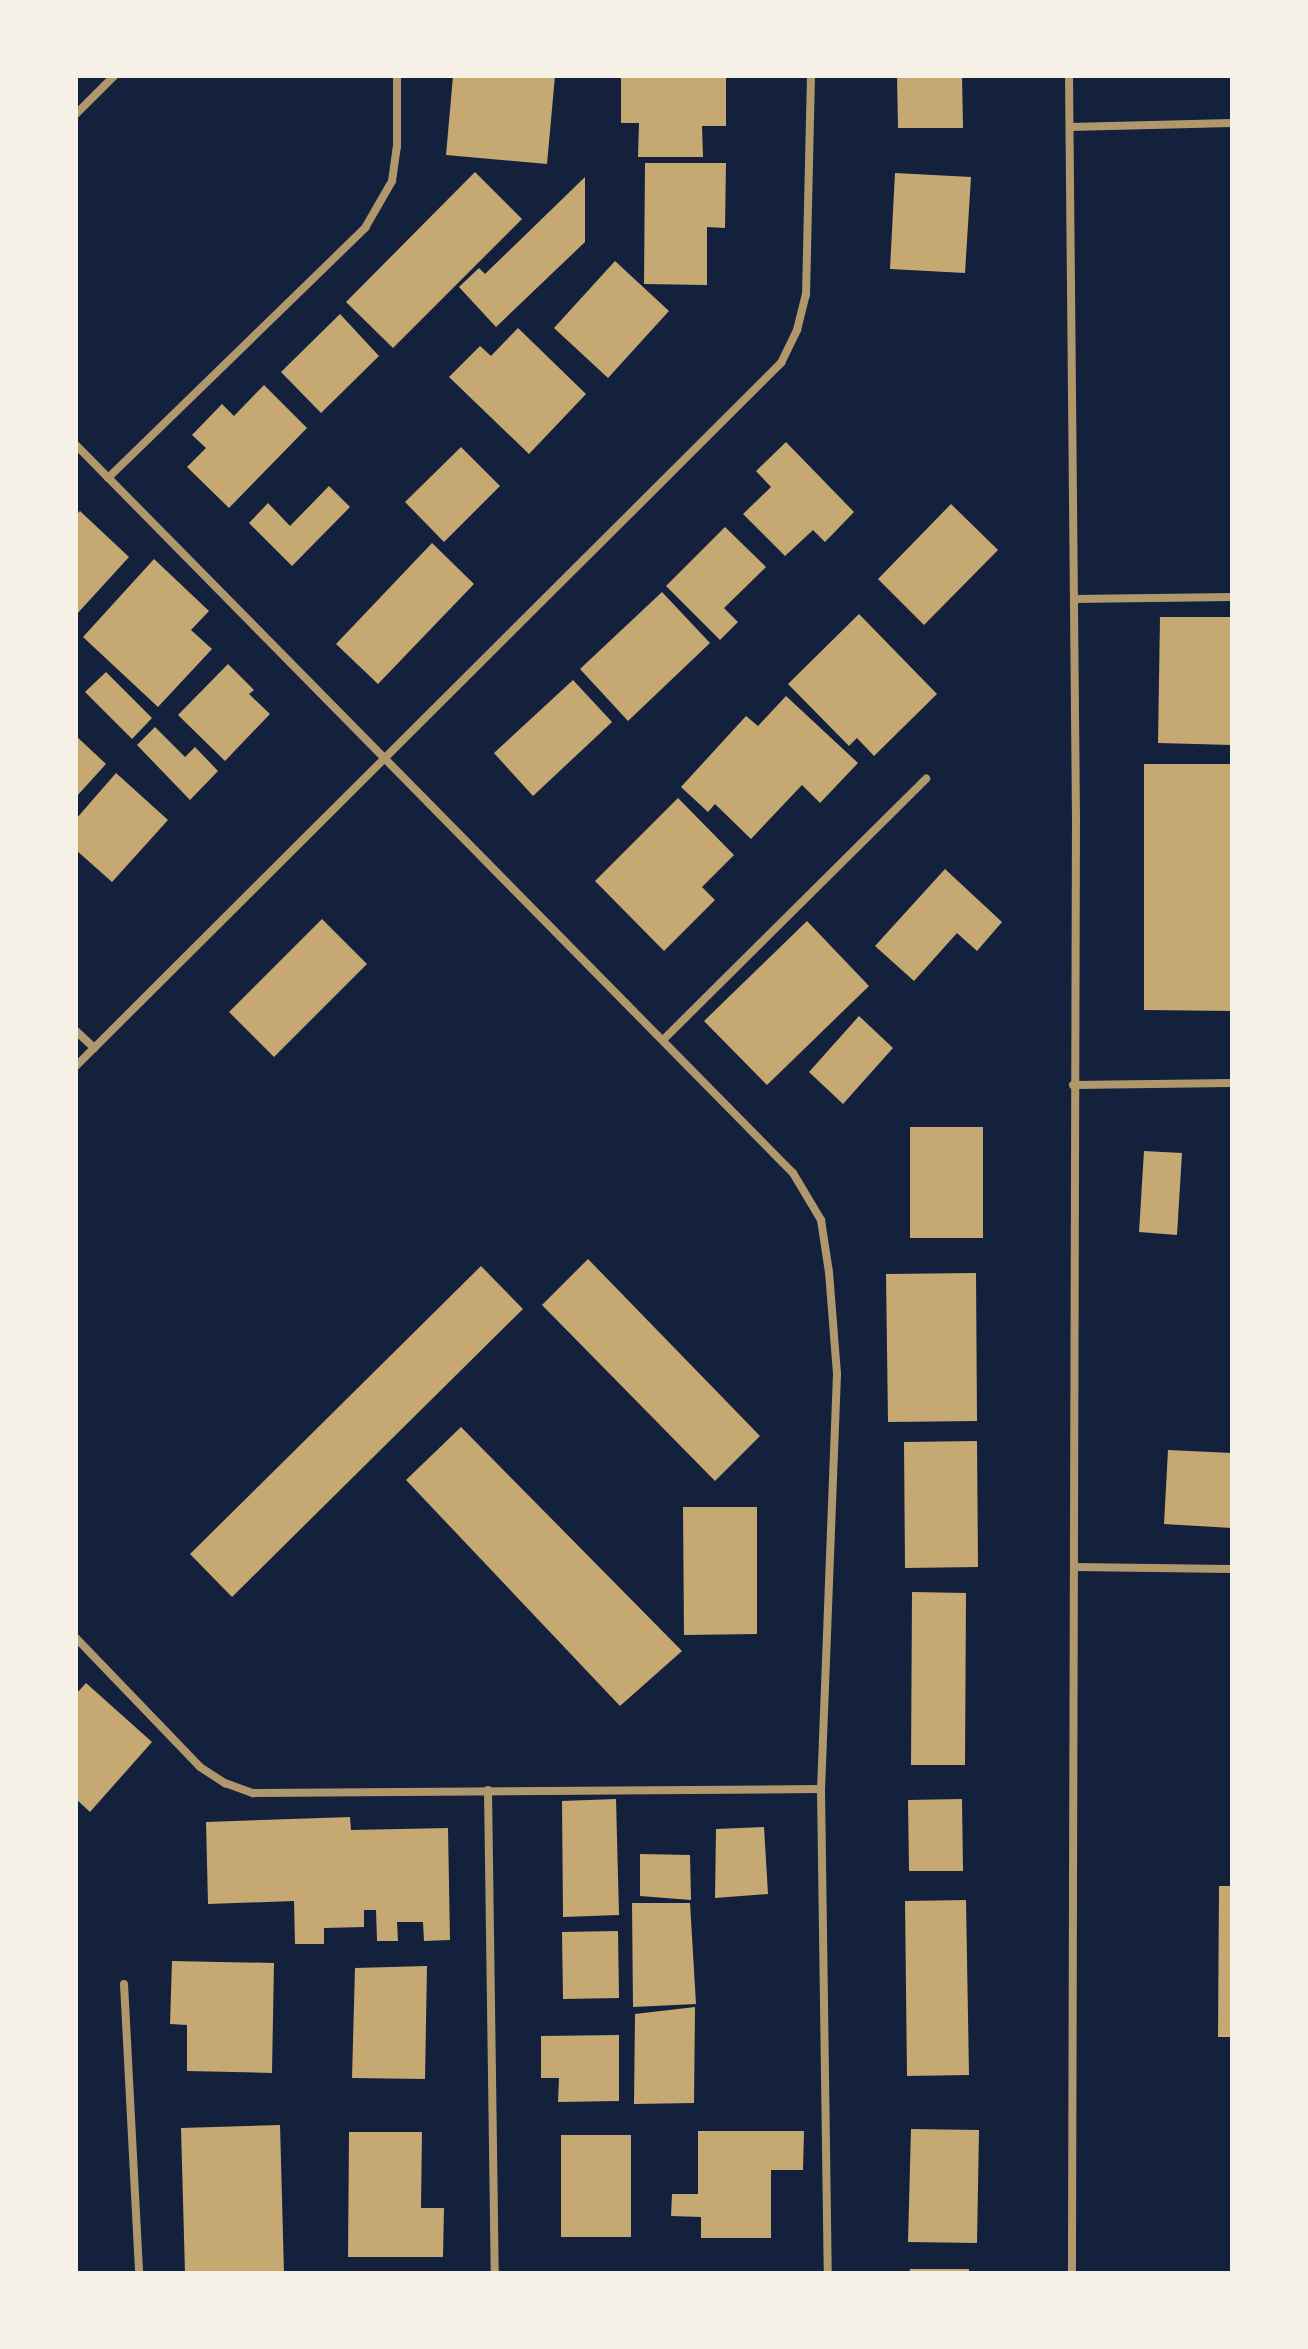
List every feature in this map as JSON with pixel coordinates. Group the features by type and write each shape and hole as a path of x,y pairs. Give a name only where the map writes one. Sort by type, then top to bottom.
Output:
{"street":[{"path":"76,114 114,76"},
{"path":"108,478 365,228 392,181 397,147 397,76"},
{"path":"76,1066 781,363 797,330 806,295 810,255 811,76"},
{"path":"1069,76 1074,599 1072,2273"},
{"path":"1070,127 1232,123"},
{"path":"76,445 793,1173 821,1220 829,1272 837,1374 821,1789 828,2273"},
{"path":"1074,599 1232,597"},
{"path":"663,1040 926,779"},
{"path":"76,1031 94,1048"},
{"path":"1073,1085 1232,1083"},
{"path":"1074,1567 1232,1569"},
{"path":"76,1638 200,1767 225,1783 253,1793 821,1789"},
{"path":"488,1790 495,2273"},
{"path":"124,1984 139,2273"}],"building":[{"path":"453,76 555,76 547,164 446,155"},
{"path":"621,76 726,76 726,126 702,126 703,157 638,157 639,123 621,123"},
{"path":"897,76 962,76 963,128 898,128"},
{"path":"645,163 726,163 725,228 707,227 707,285 644,284"},
{"path":"475,172 522,219 393,348 346,302"},
{"path":"895,173 971,177 965,273 890,269"},
{"path":"585,177 585,242 496,327 459,287 479,268 485,274"},
{"path":"615,261 669,311 608,378 554,328"},
{"path":"340,314 379,356 321,413 281,372"},
{"path":"518,328 586,394 529,454 449,377 480,346 491,356"},
{"path":"264,385 307,428 229,508 187,467 206,448 192,435 222,404 234,416"},
{"path":"786,442 854,512 825,542 813,530 785,556 743,514 771,487 756,471"},
{"path":"461,447 500,486 444,542 405,502"},
{"path":"329,486 350,507 292,566 249,523 268,503 290,526"},
{"path":"951,504 998,550 924,625 878,579"},
{"path":"80,511 129,557 76,615 76,515"},
{"path":"725,527 766,567 724,608 738,622 720,640 666,586"},
{"path":"432,543 474,584 378,684 336,644"},
{"path":"154,559 209,611 191,630 212,649 158,707 83,637"},
{"path":"662,592 710,643 628,721 580,669"},
{"path":"859,614 937,694 874,756 857,738 849,746 788,684"},
{"path":"1160,617 1232,617 1232,745 1158,743"},
{"path":"228,664 254,690 249,694 270,714 225,761 178,715"},
{"path":"106,672 152,718 132,739 85,692"},
{"path":"573,680 612,722 533,796 494,753"},
{"path":"786,696 858,763 820,803 802,785 751,839 715,804 708,812 681,787 746,716 758,726"},
{"path":"155,727 185,757 195,747 218,771 190,800 137,745"},
{"path":"76,736 106,764 76,797"},
{"path":"1144,764 1232,764 1232,1011 1144,1010"},
{"path":"116,773 168,820 112,882 76,850 76,819"},
{"path":"678,798 734,855 702,887 715,900 664,951 595,881"},
{"path":"945,869 1002,922 977,951 957,933 914,981 875,946"},
{"path":"322,919 367,964 274,1057 229,1012"},
{"path":"807,921 869,986 767,1085 704,1021"},
{"path":"859,1016 893,1048 843,1104 809,1072"},
{"path":"910,1127 983,1127 983,1238 910,1238"},
{"path":"1144,1151 1182,1153 1177,1235 1139,1232"},
{"path":"588,1259 760,1436 715,1481 542,1305"},
{"path":"481,1266 523,1309 232,1597 190,1554"},
{"path":"976,1273 977,1421 888,1422 886,1274"},
{"path":"461,1427 682,1651 620,1706 406,1480"},
{"path":"977,1441 978,1567 905,1568 904,1442"},
{"path":"1168,1450 1232,1453 1232,1528 1164,1524"},
{"path":"683,1507 757,1507 757,1634 684,1635"},
{"path":"912,1592 966,1593 965,1765 911,1765"},
{"path":"86,1683 152,1742 90,1812 76,1799 76,1694"},
{"path":"616,1799 619,1915 563,1917 562,1801"},
{"path":"962,1799 963,1871 909,1871 908,1800"},
{"path":"350,1817 351,1830 448,1828 450,1940 424,1941 423,1922 397,1922 398,1941 377,1941 376,1910 364,1910 364,1927 324,1928 324,1944 295,1944 294,1901 208,1904 206,1822"},
{"path":"764,1827 768,1894 715,1898 716,1829"},
{"path":"640,1854 690,1855 691,1900 640,1896"},
{"path":"1219,1886 1232,1886 1232,2037 1218,2037"},
{"path":"966,1900 969,2075 907,2076 905,1901"},
{"path":"632,1903 690,1903 696,2004 633,2007"},
{"path":"618,1931 619,1998 563,1999 562,1932"},
{"path":"172,1961 274,1963 272,2073 187,2071 187,2025 170,2024"},
{"path":"427,1966 425,2079 352,2078 355,1968"},
{"path":"695,2007 694,2103 634,2104 635,2014"},
{"path":"619,2035 619,2101 558,2102 559,2078 541,2078 541,2036"},
{"path":"280,2125 284,2273 185,2273 181,2128"},
{"path":"911,2129 979,2130 977,2243 908,2242"},
{"path":"698,2131 804,2131 803,2170 771,2170 771,2238 701,2238 701,2217 671,2216 672,2194 698,2194"},
{"path":"349,2132 422,2132 421,2208 444,2208 443,2257 348,2257"},
{"path":"561,2135 631,2135 631,2237 561,2237"},
{"path":"910,2269 969,2269 969,2273 909,2273"}]}
